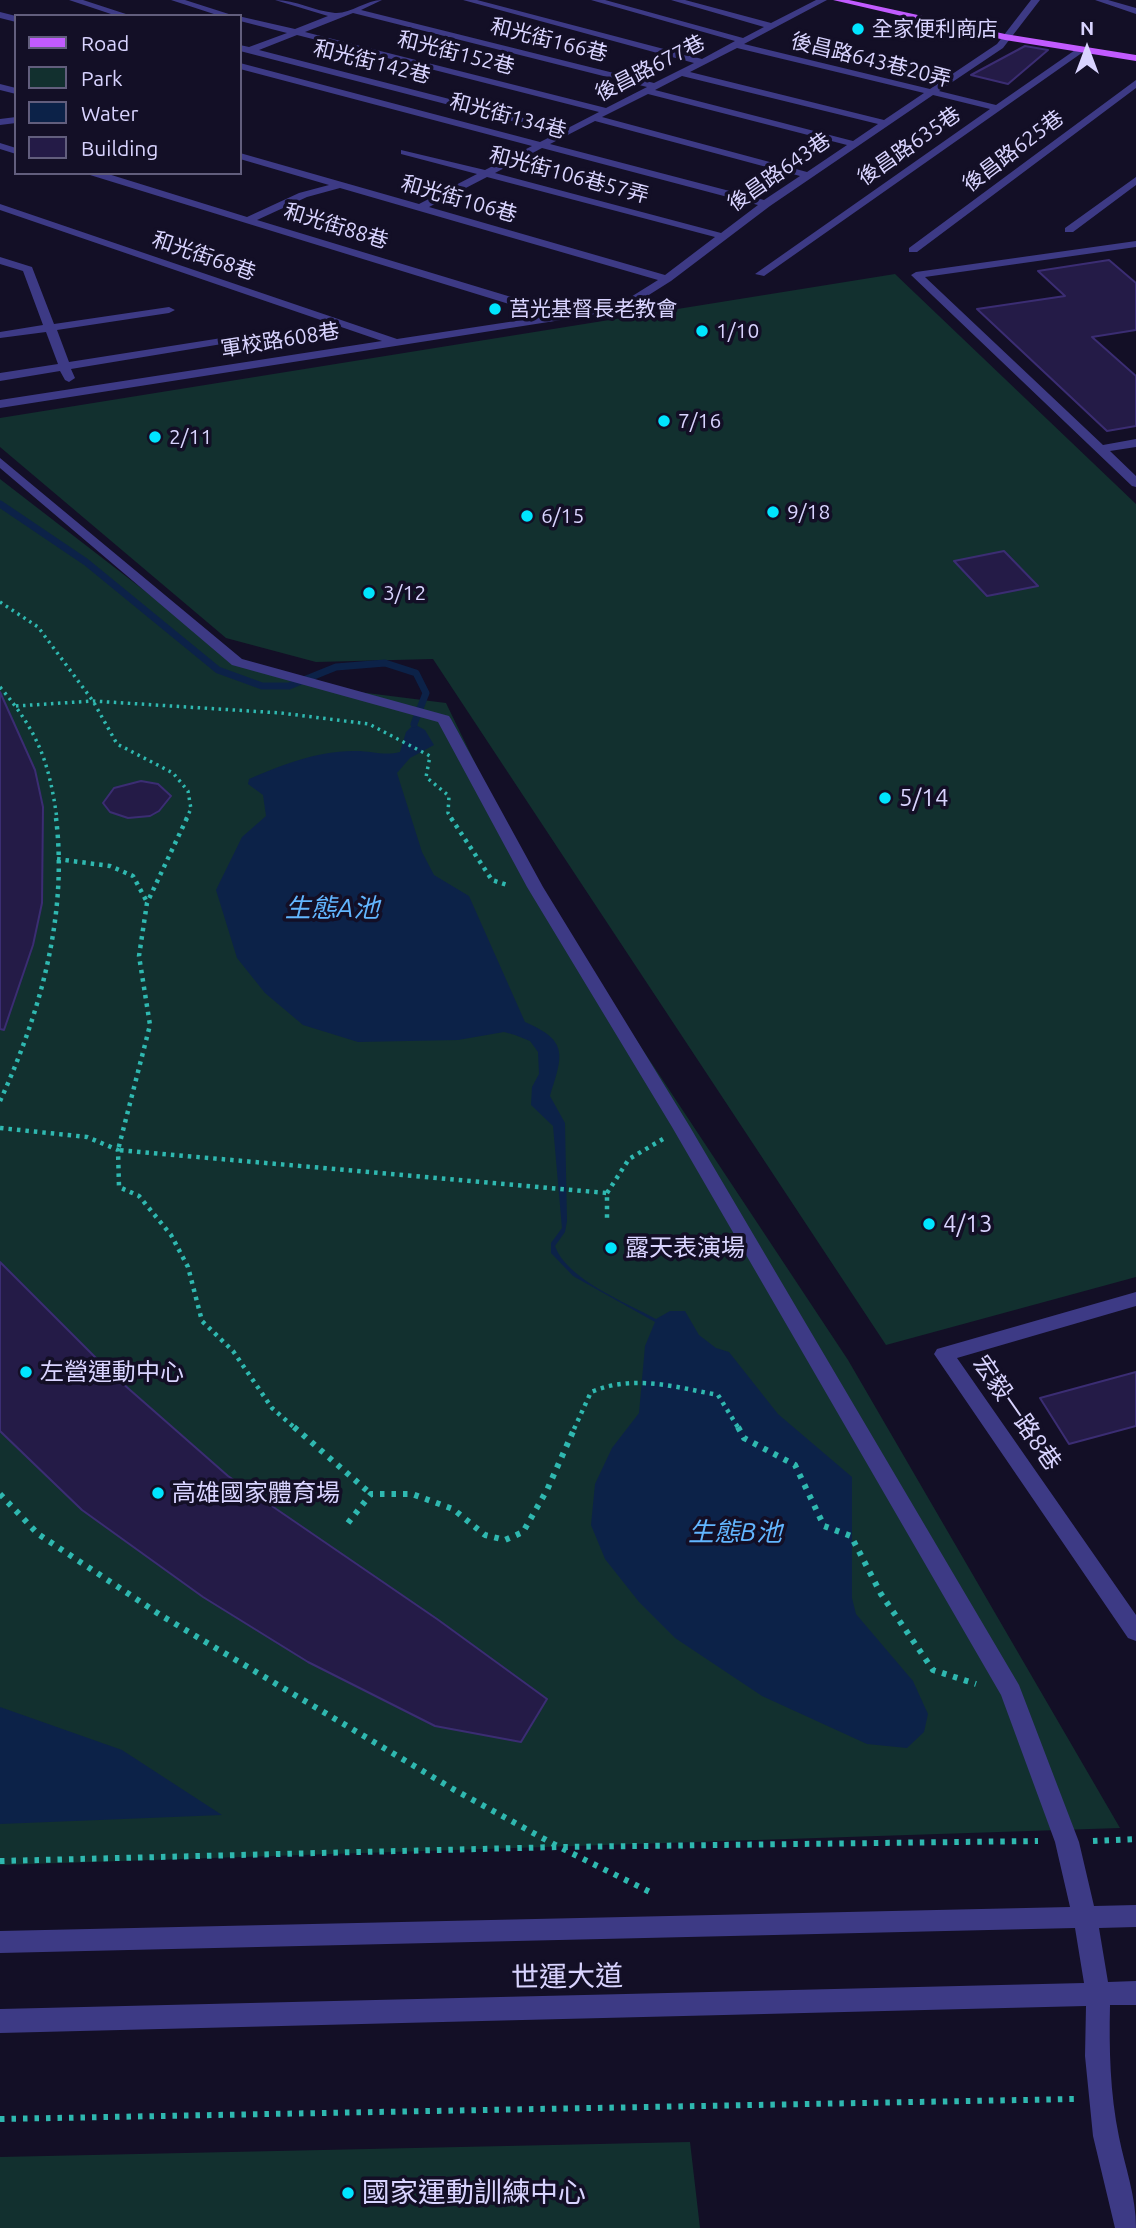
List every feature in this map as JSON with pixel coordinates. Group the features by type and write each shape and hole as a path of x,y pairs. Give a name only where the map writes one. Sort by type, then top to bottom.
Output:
{"main road":[{"path":"837,0 1005,37 1136,58"},
{"path":"1009,26 1136,48"}],"street":[{"path":"73,0 121,14"},
{"path":"175,0 225,14"},
{"path":"279,0 337,16"},
{"path":"243,51 374,0"},
{"path":"467,0 703,62"},
{"name":"後昌路643巷20弄","path":"595,0 740,43 997,108"},
{"path":"675,0 772,26"},
{"name":"後昌路677巷","path":"419,208 823,0"},
{"name":"後昌路643巷","path":"566,318 621,308 667,279 766,204 1000,46 1009,26 1037,0"},
{"path":"1100,0 1116,2 1136,11"},
{"name":"和光街166巷","path":"352,10 854,144"},
{"name":"和光街152巷","path":"242,19 608,111"},
{"name":"後昌路635巷","path":"760,274 1081,50"},
{"name":"和光街142巷","path":"243,51 567,132"},
{"name":"和光街134巷","path":"242,67 766,204"},
{"path":"681,73 884,123"},
{"name":"後昌路625巷","path":"913,250 1136,83"},
{"path":"593,118 808,175"},
{"name":"和光街106巷57弄","path":"405,152 722,236"},
{"name":"和光街106巷","path":"242,157 667,279"},
{"name":"和光街88巷","path":"101,175 566,318"},
{"path":"1069,230 1136,180"},
{"path":"250,219 303,195 339,185"},
{"name":"和光街68巷","path":"0,207 395,342"},
{"path":"1135,245 916,275 1136,483"},
{"path":"0,260 28,269 73,391"},
{"path":"0,335 169,310"},
{"name":"軍校路608巷","path":"0,404 566,318"},
{"path":"0,377 228,340"},
{"path":"1102,449 1136,443"},
{"path":"0,462 237,662 444,719 535,887 681,1127 1012,1692 1067,1842 1085,1918 1098,1994 1097,2056 1106,2136 1128,2228"},
{"name":"宏毅一路8巷","path":"1136,1299 944,1354 1136,1632"},
{"name":"世運大道","path":"0,1942 1136,1916"},
{"name":"世運大道","path":"0,2021 1136,1993"}],"path":[{"path":"0,602 38,627 93,701 117,744 173,773 188,791 191,809 147,903 139,956 150,1025 118,1150 119,1187 139,1196 171,1235 188,1267 202,1321 233,1351 272,1408 371,1494 412,1494 453,1509 485,1535 505,1540 523,1532 561,1462 591,1392 605,1384 634,1380 719,1395 744,1438 795,1465 824,1526 851,1536 881,1594 933,1671 950,1678 1012,1692"},
{"path":"0,687 32,728 55,800 59,831 52,929 41,991 30,1030 0,1101"},
{"path":"16,706 93,701 281,713 369,724 430,756 426,777 449,796 448,813 492,880 501,885 535,887"},
{"path":"57,859 110,866 133,876 147,903"},
{"path":"607,1218 607,1193 629,1159 681,1127"},
{"path":"0,1128 87,1137 118,1150 607,1193"},
{"path":"0,1494 38,1534 162,1616 453,1788 559,1847 654,1894"},
{"path":"348,1522 371,1494"},
{"path":"0,1861 559,1847 1136,1839"},
{"path":"0,2119 1101,2099"}],"green space":[{"path":"895,274 1136,504 1136,1277 886,1345 433,659 316,662 226,638 0,447 0,418"},
{"path":"0,479 237,662 343,690 446,703 535,887 848,1360 1120,1828 0,1865"},
{"name":"國家運動訓練中心","path":"690,2142 700,2228 0,2228 0,2157"}],"water":[{"path":"414,724 425,730 434,745 410,758 397,773 422,852 434,875 469,896 525,1022 549,1036 559,1051 558,1070 550,1096 565,1123 567,1221 565,1232 555,1246 561,1258 584,1279 656,1319 670,1311 685,1311 699,1335 716,1348 729,1352 778,1414 852,1477 852,1598 856,1614 913,1681 928,1714 924,1732 907,1748 867,1744 762,1696 675,1638 639,1602 605,1559 591,1525 595,1484 612,1448 639,1413 645,1346 655,1322 573,1276 551,1253 551,1243 562,1228 553,1126 531,1105 532,1087 539,1074 538,1052 530,1041 504,1032 458,1040 358,1042 303,1025 265,993 237,958 216,890 242,837 266,816 263,795 248,784 249,779 287,764 329,753 400,752 406,732"},
{"path":"0,1707 122,1750 222,1815 0,1824"}],"building":[{"path":"1025,46 1048,50 1008,84 971,75"},
{"path":"1109,260 1136,283 1136,330 1092,337 1136,376 1136,426 1107,431 977,309 1065,296 1038,271"},
{"path":"1004,551 1038,586 987,596 954,561"},
{"path":"0,692 35,770 43,807 42,903 33,945 4,1030 0,1029"},
{"path":"141,781 158,784 171,796 159,811 150,816 128,818 110,812 103,803 114,788"},
{"name":"高雄國家體育場","path":"0,1262 113,1375 228,1476 437,1619 547,1699 521,1742 435,1726 308,1662 203,1597 82,1510 0,1431"},
{"path":"1136,1372 1136,1426 1069,1444 1040,1398"}],"waterway":[{"path":"0,504 86,562 218,670 262,686 289,686 336,667 385,663 416,673 426,693 414,724"}],"place":[{"name":"全家便利商店","path":"858,29"},
{"name":"莒光基督長老教會","path":"495,309"},
{"name":"1/10","path":"702,331"},
{"name":"7/16","path":"664,421"},
{"name":"2/11","path":"155,437"},
{"name":"9/18","path":"773,512"},
{"name":"6/15","path":"527,516"},
{"name":"3/12","path":"369,593"},
{"name":"5/14","path":"885,798"},
{"name":"4/13","path":"929,1224"},
{"name":"露天表演場","path":"611,1248"},
{"name":"左營運動中心","path":"26,1372"},
{"name":"高雄國家體育場","path":"158,1493"},
{"name":"國家運動訓練中心","path":"348,2193"}],"water label":[{"name":"生態A池","path":"332,908"},
{"name":"生態B池","path":"735,1532"}]}
